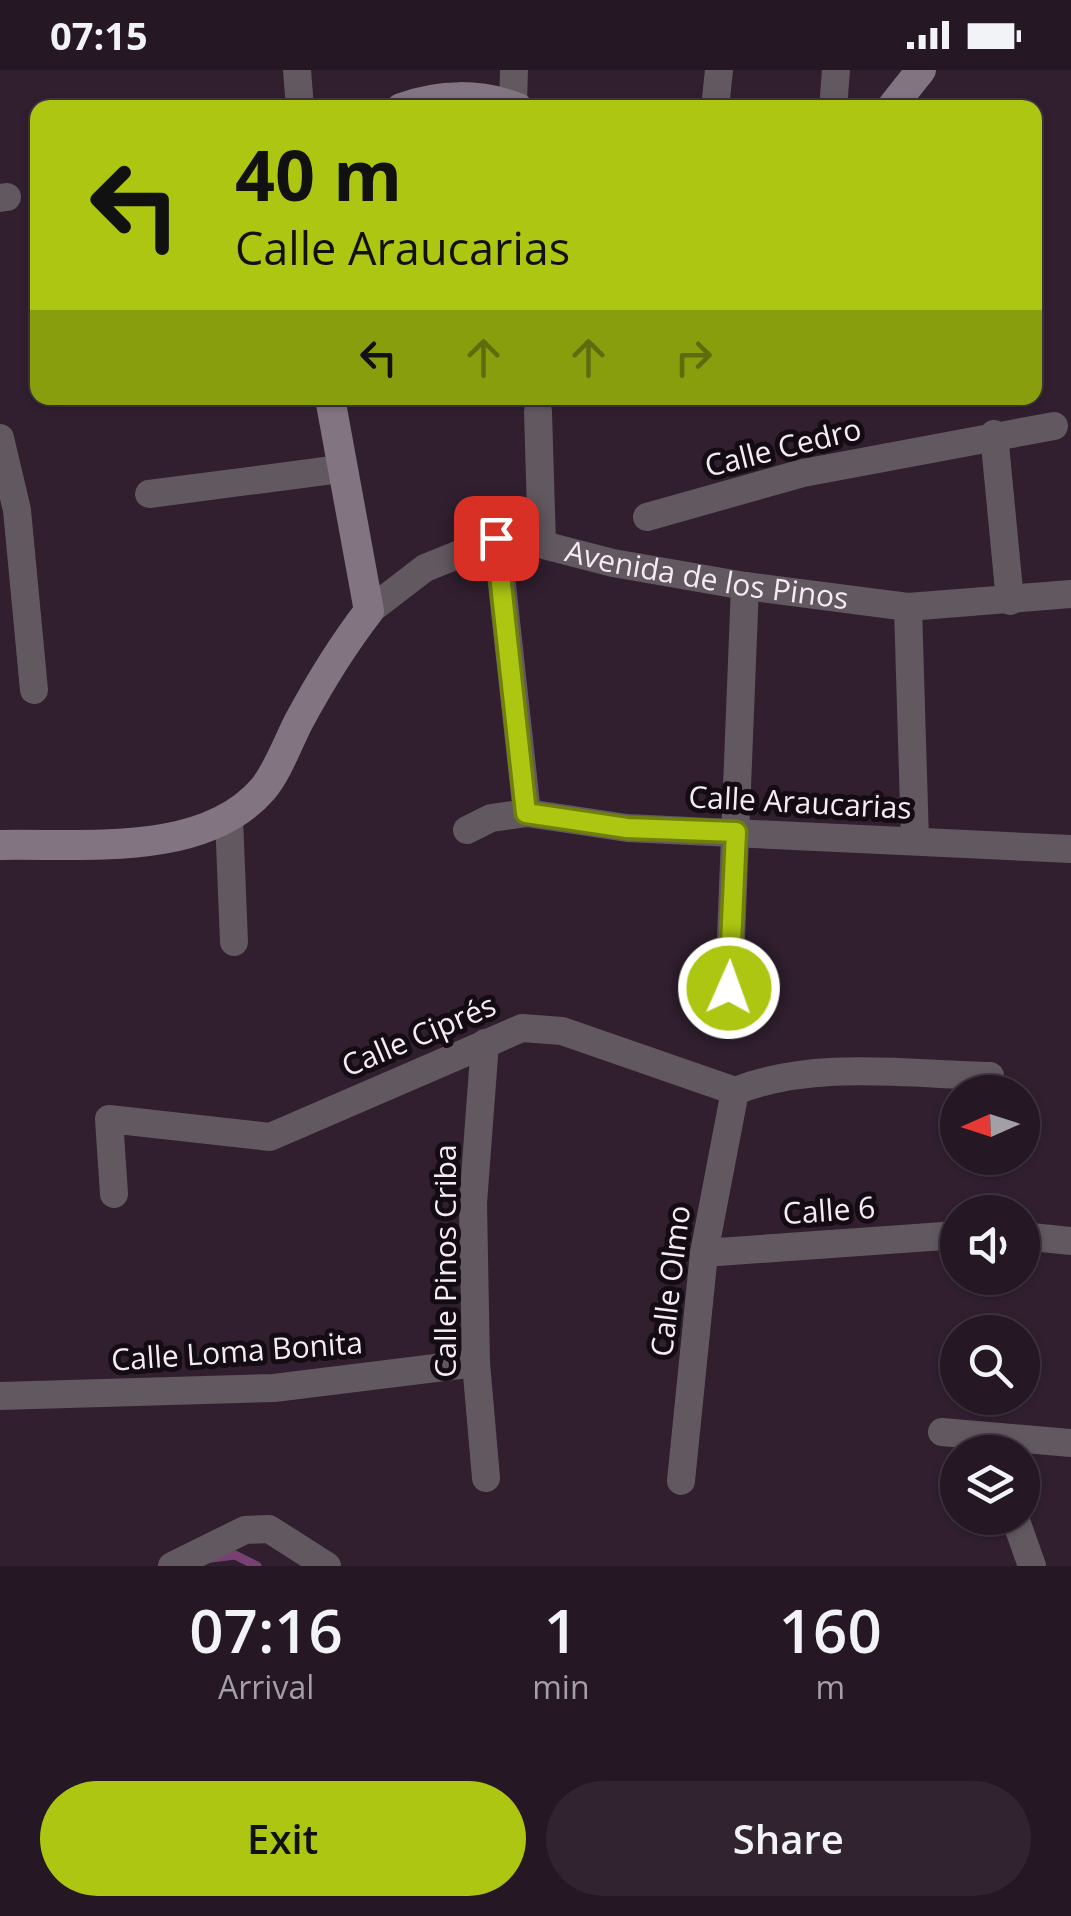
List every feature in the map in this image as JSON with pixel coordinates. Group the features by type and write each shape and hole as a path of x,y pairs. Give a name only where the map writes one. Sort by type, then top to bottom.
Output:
{"street":[{"path":"296,70 299,100"},
{"path":"514,70 515,100"},
{"path":"716,100 719,70"},
{"path":"898,100 922,70"},
{"path":"423,100 468,96 487,100"},
{"path":"331,405 369,611"},
{"path":"538,412 542,544"},
{"name":"Calle Cedro","path":"647,517 803,474 994,434 1054,426"},
{"path":"994,434 1010,601"},
{"path":"0,438 18,510 34,690"},
{"path":"149,494 340,469"},
{"path":"0,845 133,841 182,834 228,818 264,788 324,676 369,611 425,568 496,538 526,813 491,818 466,830"},
{"name":"Avenida de los Pinos","path":"496,538 745,586 908,607 1071,594"},
{"path":"729,988 745,586"},
{"path":"908,607 915,841"},
{"name":"Calle Araucarias","path":"526,813 627,828 1071,849"},
{"path":"228,818 234,942"},
{"name":"Calle Ciprés","path":"114,1194 108,1119 270,1137 522,1028 562,1031 735,1091"},
{"name":"Calle Pinos Criba","path":"485,1044 473,1203 476,1363 486,1478"},
{"path":"735,1091 771,1077 820,1071 956,1075"},
{"name":"Calle Olmo","path":"681,1481 704,1253 735,1091"},
{"name":"Calle 6","path":"704,1253 940,1236"},
{"path":"1040,1238 1071,1241"},
{"name":"Calle Loma Bonita","path":"0,1396 274,1388 476,1363"},
{"path":"942,1432 956,1435"},
{"path":"1040,1444 1071,1443"},
{"path":"172,1566 245,1530 268,1530 328,1566"},
{"path":"1021,1535 1032,1566"}],"waterway":[{"path":"211,1558 235,1555 257,1566"}],"route":[{"path":"496,538 526,813 627,828 736,832 729,988"}]}
